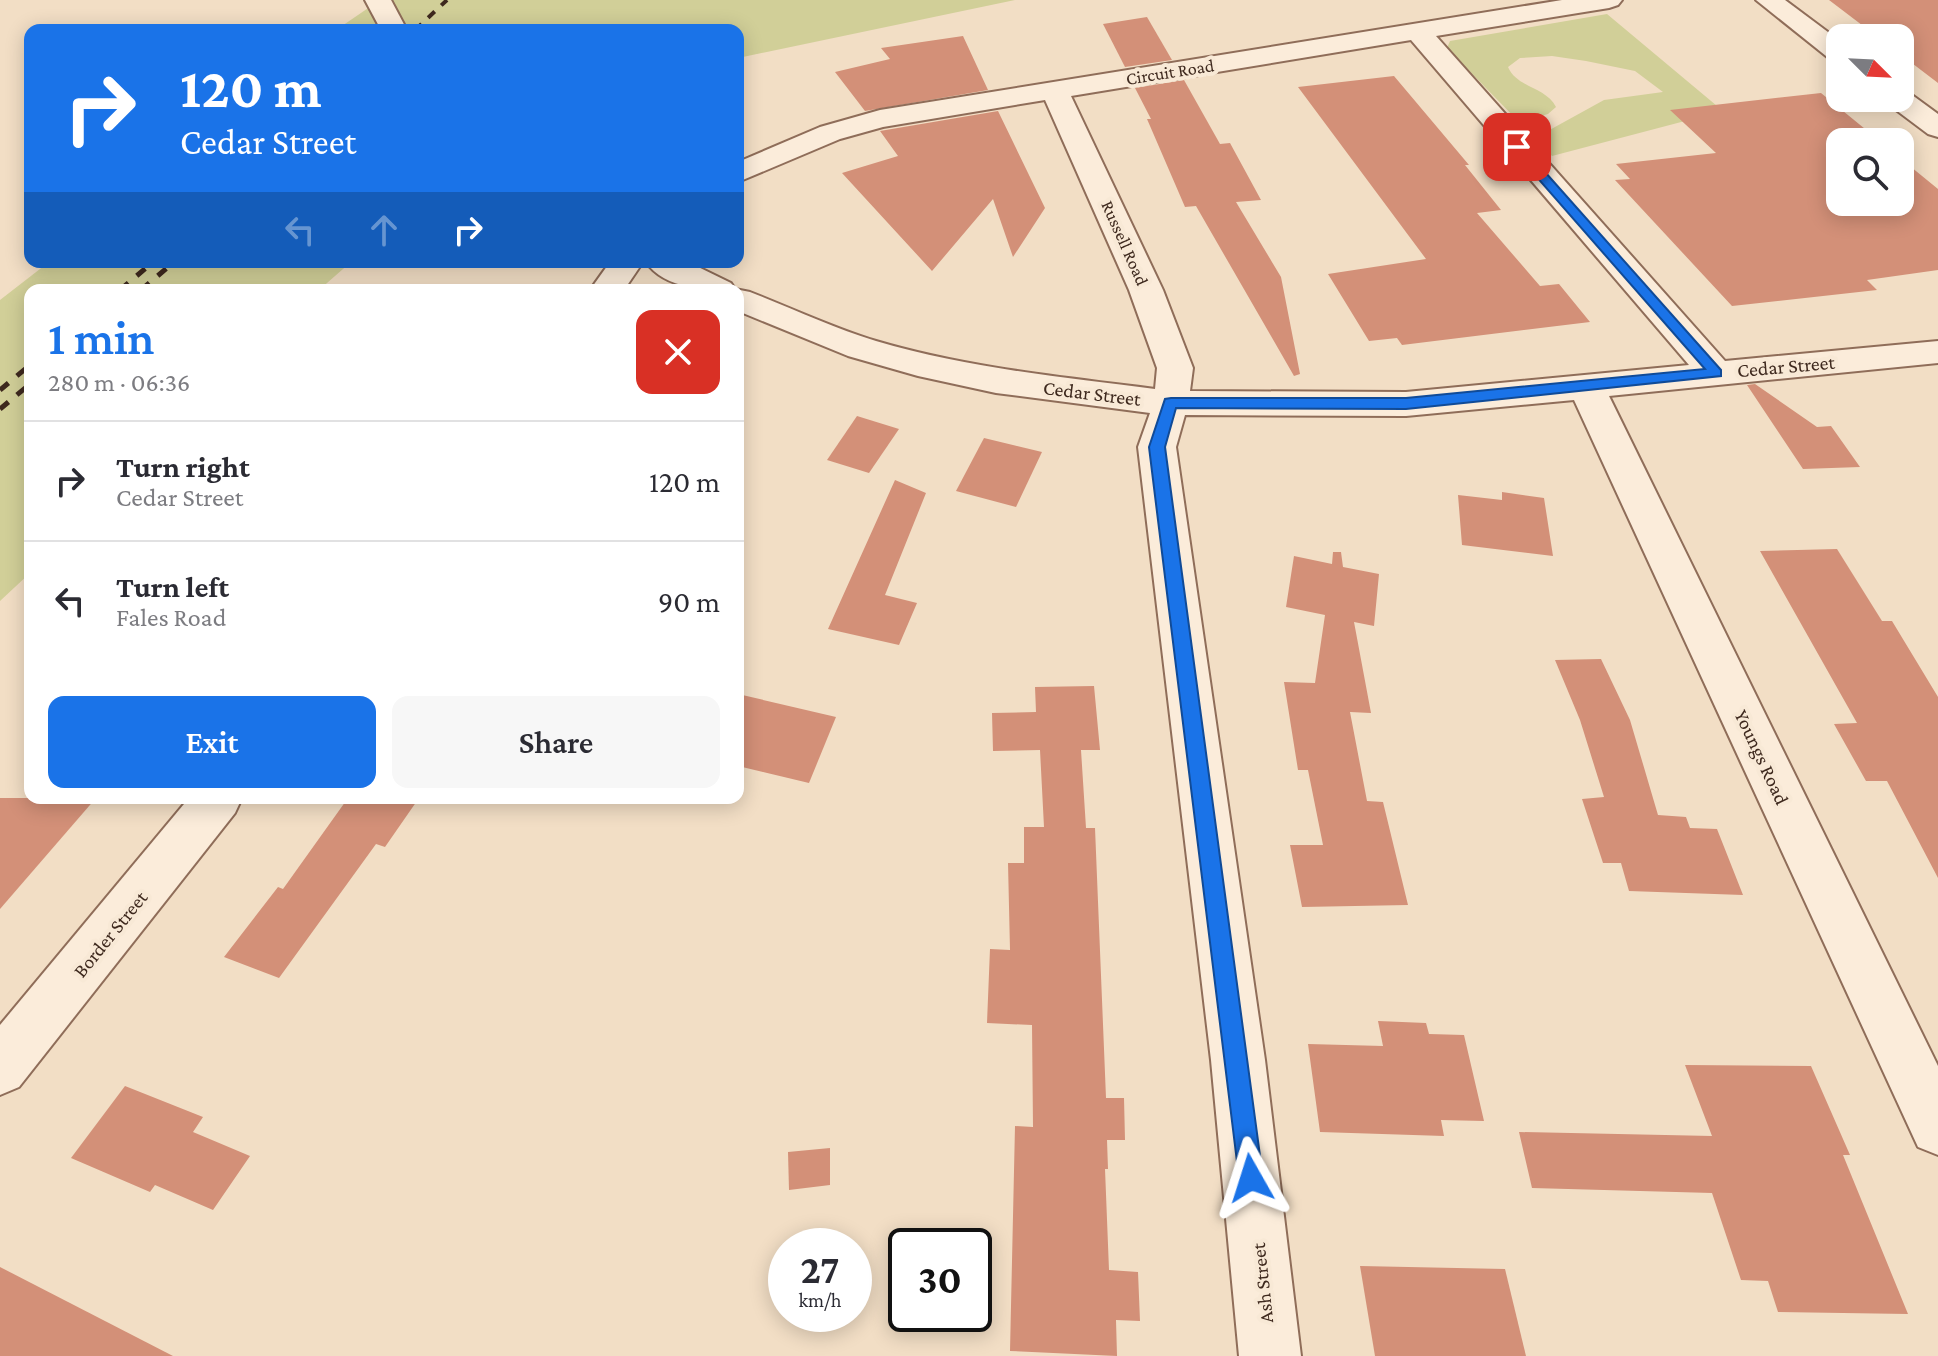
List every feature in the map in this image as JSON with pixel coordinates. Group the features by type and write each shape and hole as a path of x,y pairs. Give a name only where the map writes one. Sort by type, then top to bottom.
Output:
{"street":[{"path":"378,0 390,24"},
{"name":"Circuit Road","path":"744,170 830,133 880,119 1609,0"},
{"path":"1769,0 1826,43"},
{"path":"1419,33 1716,373"},
{"name":"Russell Road","path":"1054,90 1140,277 1172,357 1175,368 1171,403"},
{"path":"1914,110 1938,128"},
{"path":"674,268 707,284"},
{"name":"Cedar Street","path":"744,301 860,348 918,364 996,381 1171,403 1406,404 1938,352"},
{"name":"Youngs Road","path":"1586,386 1938,1127"},
{"name":"Ash Street","path":"1171,403 1157,447 1238,1060 1270,1356"},
{"name":"Border Street","path":"0,1068 213,804"}],"shaded area":[{"path":"380,0 1015,0 744,57 744,24 345,24"},
{"path":"1607,14 1723,111 1552,156 1535,138 1604,100 1663,92 1635,71 1552,56 1520,58 1508,67 1512,74 1546,95 1556,107 1548,114 1519,122 1447,48 1450,41"},
{"path":"41,268 344,268 326,284 24,284 24,579 0,601 0,300"}],"building":[{"path":"1829,0 1938,0 1938,83 1914,65 1914,24 1861,24"},
{"path":"1147,17 1172,60 1125,67 1103,24"},
{"path":"963,36 988,90 865,111 835,72 890,59 881,48"},
{"path":"1394,76 1469,165 1465,165 1501,210 1477,213 1540,286 1559,284 1590,322 1402,345 1397,338 1369,341 1328,274 1426,259 1298,87"},
{"path":"1184,80 1220,144 1230,143 1261,200 1236,202 1281,277 1300,374 1294,376 1196,206 1185,207 1147,119 1151,119 1135,88"},
{"path":"1821,93 1826,97 1826,112 1844,112 1864,128 1826,128 1826,216 1914,216 1914,169 1938,189 1938,270 1867,280 1877,290 1732,306 1615,180 1630,179 1616,164 1716,153 1670,110"},
{"path":"998,111 1045,208 1013,257 993,199 932,271 842,173 898,156 880,131"},
{"path":"1755,384 1817,427 1831,426 1860,467 1803,469 1747,385"},
{"path":"857,416 899,429 869,473 827,460"},
{"path":"984,438 1042,452 1016,507 956,491"},
{"path":"895,480 926,493 885,595 917,603 899,645 828,629"},
{"path":"1502,492 1544,498 1553,556 1462,545 1458,495 1502,500"},
{"path":"1837,549 1882,621 1892,621 1938,697 1938,878 1887,781 1866,781 1834,724 1857,723 1760,551"},
{"path":"1333,552 1341,552 1343,567 1379,574 1374,626 1354,622 1371,713 1350,712 1367,801 1383,802 1408,905 1302,907 1290,845 1323,845 1308,770 1298,770 1284,682 1315,683 1325,615 1286,607 1294,556 1332,564"},
{"path":"1601,659 1630,720 1658,815 1686,817 1690,828 1717,829 1743,895 1629,891 1621,863 1603,863 1582,799 1604,797 1580,720 1555,660"},
{"path":"1094,686 1100,750 1081,750 1086,828 1095,828 1106,1098 1124,1098 1125,1140 1107,1140 1108,1169 1105,1169 1109,1270 1138,1272 1140,1321 1116,1320 1117,1356 1010,1351 1015,1126 1033,1127 1032,1025 987,1023 990,949 1010,950 1008,863 1024,863 1024,827 1044,827 1040,750 993,751 992,713 1036,712 1035,687"},
{"path":"744,695 836,717 809,783 744,767"},
{"path":"0,798 24,798 24,804 91,804 0,909"},
{"path":"344,804 415,804 385,847 376,844 279,978 224,957 278,887 283,889"},
{"path":"1378,1021 1426,1023 1429,1034 1464,1035 1484,1121 1441,1120 1444,1136 1320,1132 1308,1044 1383,1046"},
{"path":"1685,1065 1811,1066 1850,1155 1843,1155 1908,1314 1778,1312 1768,1281 1741,1280 1712,1193 1532,1188 1519,1132 1712,1136"},
{"path":"125,1086 203,1117 193,1132 250,1156 213,1210 155,1185 150,1192 71,1158"},
{"path":"830,1148 830,1185 789,1190 788,1152"},
{"path":"1360,1266 1505,1269 1526,1356 1375,1356"},
{"path":"0,1267 173,1356 0,1356"}],"railway":[{"path":"421,24 447,0"},
{"path":"127,284 146,268"},
{"path":"148,284 167,268"},
{"path":"0,390 24,370"},
{"path":"0,409 24,389"}],"route":[{"path":"1251,1178 1157,447 1163,422 1171,403 1406,404 1716,373 1517,147"}]}
